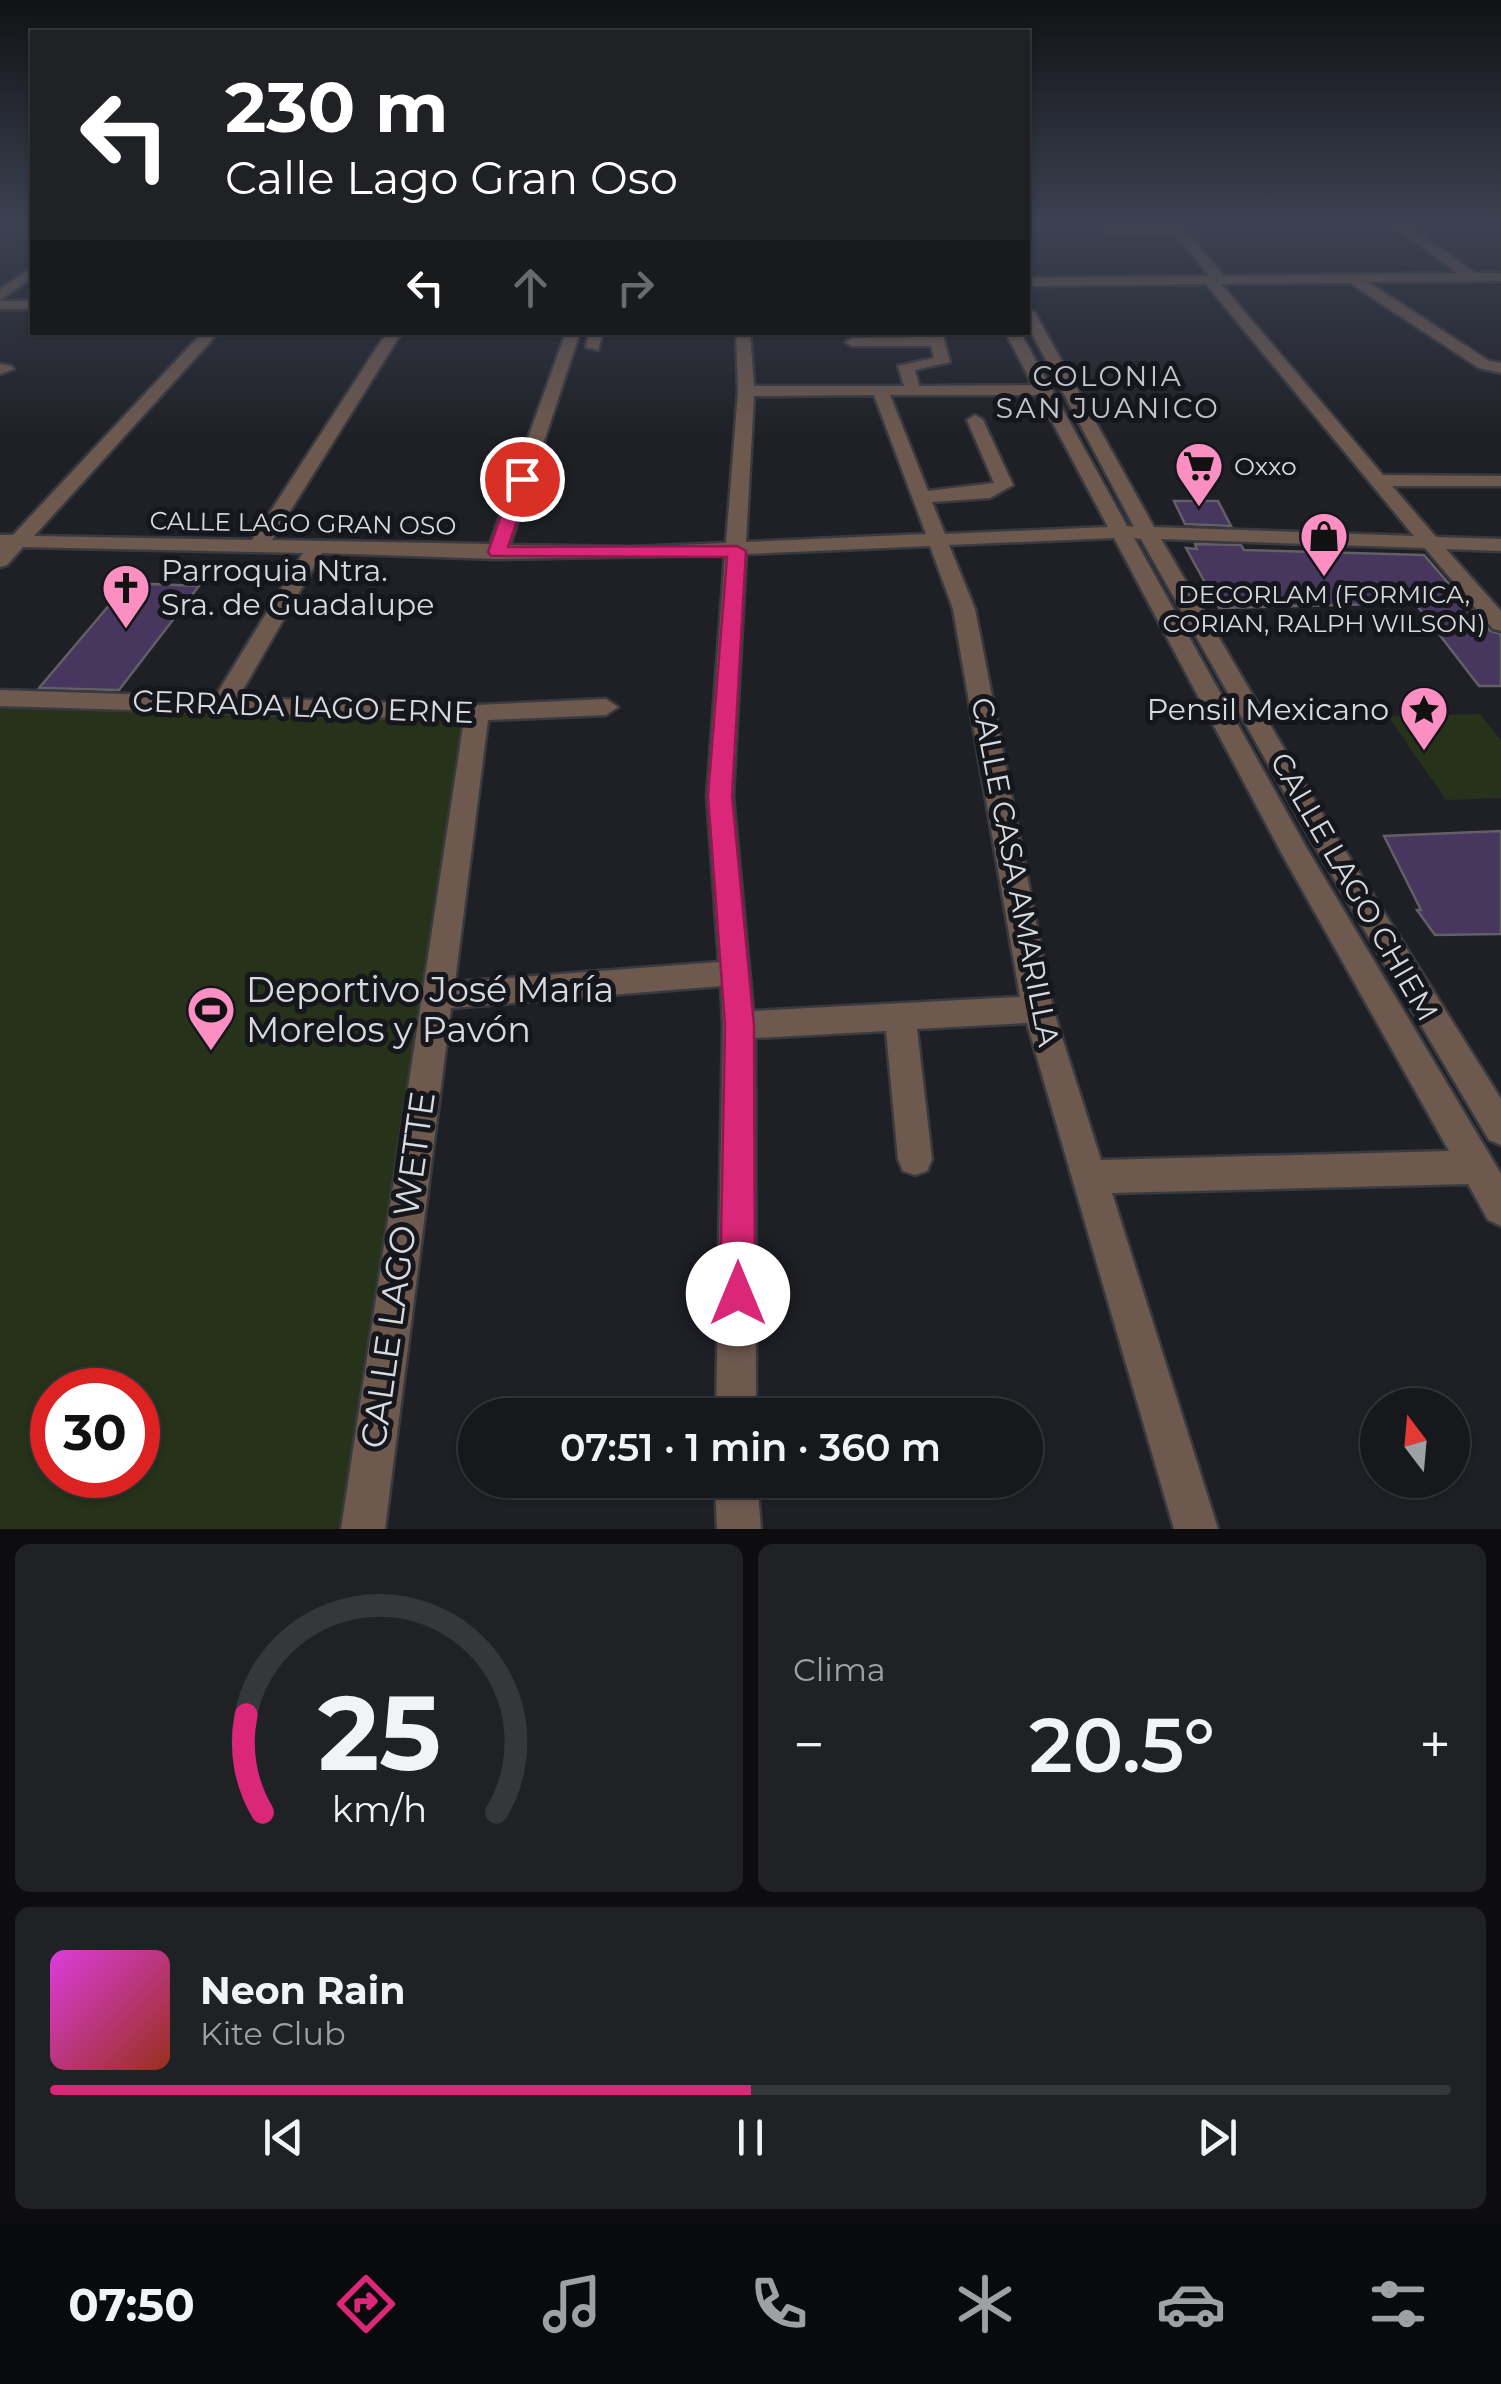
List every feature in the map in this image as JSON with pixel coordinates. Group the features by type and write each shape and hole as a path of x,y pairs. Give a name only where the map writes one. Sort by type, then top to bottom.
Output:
{"street":[{"path":"1229,297 1428,543 1501,624"},
{"path":"1381,297 1484,366 1501,368"},
{"path":"0,305 30,304"},
{"name":"CALLE LAGO CHIEM","path":"1030,317 1132,532 1296,854 1501,1208"},
{"path":"0,562 10,541 209,335"},
{"path":"258,546 393,335"},
{"path":"497,552 572,335"},
{"path":"736,1398 740,1025 720,796 746,391 743,335"},
{"name":"CALLE LAGO CHIEM","path":"1013,335 1040,390 1501,1129"},
{"path":"852,342 936,337 940,364 906,366 913,391"},
{"path":"746,391 1040,390"},
{"name":"CALLE CASA AMARILLA","path":"880,392 964,609 1015,902 1038,1009 1196,1529"},
{"path":"923,497 990,492 1004,485 975,420"},
{"path":"1380,480 1501,481"},
{"name":"CALLE LAGO GRAN OSO","path":"10,541 497,552 737,551 1132,532 1501,545"},
{"path":"223,704 316,547"},
{"name":"CERRADA LAGO ERNE","path":"0,698 477,713 606,707"},
{"name":"CALLE LAGO WETTE","path":"363,1529 477,713"},
{"path":"435,996 733,973"},
{"path":"740,1025 1038,1009"},
{"path":"900,1018 916,1160"},
{"path":"1087,1177 1476,1167"},
{"path":"737,1498 739,1529"}],"green space":[{"name":"Deportivo José María Morelos y Pavón","path":"0,702 470,715 353,1529 0,1529"},
{"path":"1480,714 1501,740 1501,798 1446,800 1388,716"}],"building":[{"path":"1174,501 1218,501 1231,526 1185,524"},
{"name":"DECORLAM (FORMICA, CORIAN, RALPH WILSON)","path":"1195,544 1241,545 1244,550 1424,555 1490,631 1501,634 1501,686 1479,686 1415,603 1219,608 1186,548 1197,549"},
{"name":"Parroquia Ntra. Sra. de Guadalupe","path":"128,583 199,586 119,690 39,688"},
{"path":"1501,831 1501,934 1435,935 1417,910 1421,910 1384,836"}],"place":[{"name":"Oxxo","path":"1199,508"},
{"name":"DECORLAM (FORMICA, CORIAN, RALPH WILSON)","path":"1324,578"},
{"name":"Parroquia Ntra. Sra. de Guadalupe","path":"126,630"},
{"name":"Pensil Mexicano","path":"1424,752"},
{"name":"Deportivo José María Morelos y Pavón","path":"211,1052"}],"district":[{"name":"COLONIA SAN JUANICO","path":"1108,392"}],"route":[{"path":"522,479 497,552 737,551 720,796 740,1025 738,1294"}]}
